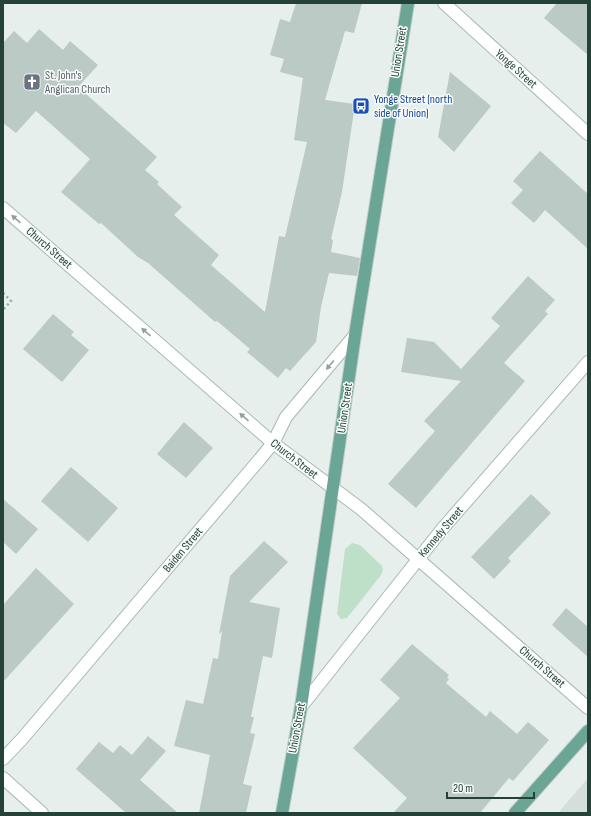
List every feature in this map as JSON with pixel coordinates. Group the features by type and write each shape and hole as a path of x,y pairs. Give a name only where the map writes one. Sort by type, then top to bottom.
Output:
{"main road":[{"name":"Union Street","path":"282,813 301,707 355,335 408,3"},
{"path":"515,813 588,730"}],"street":[{"name":"Yonge Street","path":"444,3 588,134"},
{"name":"Church Street","path":"3,208 273,443 361,509 588,708"},
{"name":"Baiden Street","path":"3,759 27,733 273,443 286,417 355,335"},
{"name":"Kennedy Street","path":"301,707 448,522 588,362"},
{"path":"3,778 42,813"}],"path":[{"path":"3,293 11,301 3,310"}],"shaded area":[{"path":"588,778 588,813 558,813"}],"green space":[{"path":"352,543 360,545 382,566 383,570 381,575 347,618 341,619 337,614 345,549"}],"building":[{"path":"296,3 362,3 354,33 345,31 325,100 355,104 342,192 331,239 333,240 331,252 360,258 357,276 329,273 321,307 316,342 290,371 286,368 278,378 247,352 250,349 217,321 215,322 148,263 138,257 101,223 99,224 61,192 90,159 36,111 16,133 3,123 3,43 14,31 27,43 39,29 63,50 70,41 98,65 78,87 157,157 145,170 159,182 157,184 182,207 174,215 219,255 211,265 265,312 279,236 285,237 307,142 294,140 303,78 280,72 284,59 270,55 280,19 290,22"},
{"path":"557,3 588,3 588,55 544,18"},
{"path":"450,72 491,106 454,152 438,137"},
{"path":"540,151 588,194 588,249 545,210 534,223 511,203 523,190 513,181"},
{"path":"528,276 555,300 545,311 548,314 504,363 525,381 416,508 388,484 435,431 424,421 461,381 401,372 407,338 434,342 461,369 500,326 491,318"},
{"path":"53,314 74,332 71,335 89,350 62,382 23,349"},
{"path":"184,422 213,448 186,478 157,454"},
{"path":"71,467 118,508 88,542 41,501"},
{"path":"531,494 551,513 508,558 511,561 494,579 471,557"},
{"path":"3,499 38,529 16,554 3,542"},
{"path":"264,541 288,562 249,602 280,608 272,658 263,656 251,717 254,717 250,733 255,734 243,784 252,786 246,813 199,813 210,755 174,746 186,700 203,704 213,658 218,659 222,631 219,634 230,576"},
{"path":"36,568 74,604 3,682 3,605"},
{"path":"566,608 588,627 588,657 552,625"},
{"path":"412,644 449,675 447,678 449,679 446,683 486,717 490,711 517,734 528,722 549,740 513,781 509,778 480,813 393,813 407,798 353,748 400,698 380,680"},
{"path":"148,736 166,751 140,780 178,813 126,813 76,769 99,742 113,753 120,745 132,755"}],"place":[{"name":"St. John's Anglican Church","path":"32,82"},
{"name":"Yonge Street (north side of Union)","path":"361,106"}]}
